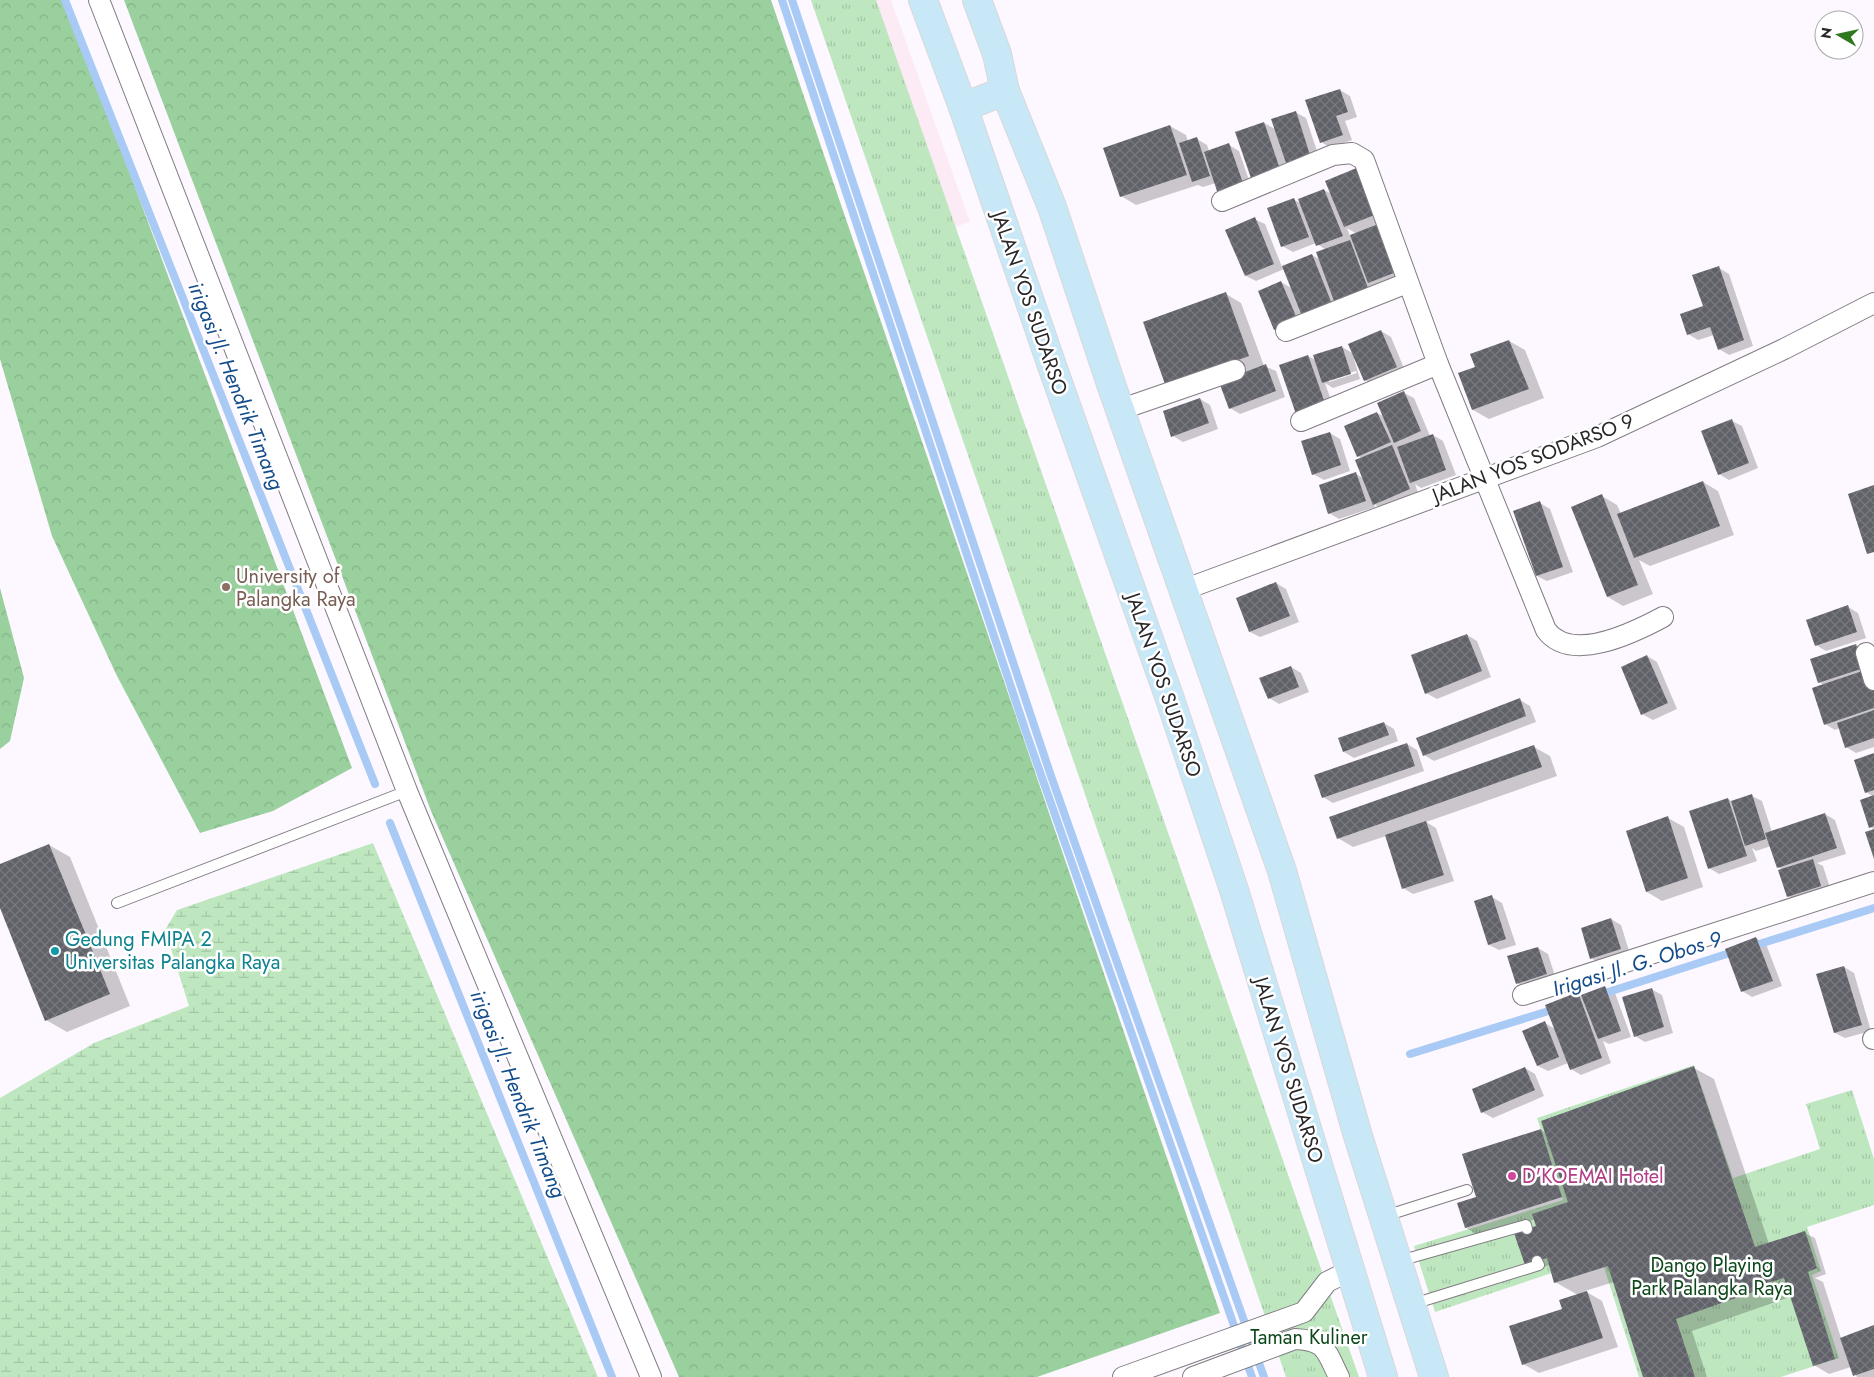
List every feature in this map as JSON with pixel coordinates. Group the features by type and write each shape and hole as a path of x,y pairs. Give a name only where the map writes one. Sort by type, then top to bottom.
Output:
{"main road":[{"name":"JALAN YOS SUDARSO","path":"923,0 963,107 1231,881 1383,1377"},
{"path":"977,0 997,54 1005,91 1052,207 1120,410 1282,872 1356,1127 1434,1377"},
{"path":"963,107 1005,91"}],"street":[{"path":"99,0 407,791 651,1377"},
{"path":"1222,201 1333,155 1352,153 1364,160 1407,283 1438,364 1546,630 1552,637 1574,646 1630,634 1663,617"},
{"path":"1286,331 1407,283"},
{"name":"JALAN YOS SODARSO 9","path":"1183,590 1597,437 1784,349 1874,303"},
{"path":"1301,421 1438,364"},
{"path":"1120,410 1235,370"},
{"path":"1866,653 1874,680"},
{"path":"1523,995 1874,882"},
{"path":"1123,1377 1304,1312 1327,1282 1349,1271"},
{"path":"1193,1377 1295,1339 1313,1340 1326,1350 1338,1377"}],"lane":[{"path":"117,903 407,791"},
{"path":"1384,1216 1467,1190"},
{"path":"1398,1261 1526,1225 1527,1229"},
{"path":"1412,1304 1539,1265 1537,1261"}],"shaded area":[{"path":"811,0 891,0 970,222 896,246"}],"green space":[{"path":"0,0 65,0 352,768 273,811 200,833 117,676 52,536 0,359"},
{"path":"124,0 771,0 1220,1313 1037,1377 679,1377 431,811"},
{"name":"Taman Kuliner","path":"811,0 876,0 1359,1377 1286,1377"},
{"path":"0,588 24,678 10,741 0,749"},
{"path":"373,843 598,1377 0,1377 0,1098 94,1043 189,1006 165,930 177,910"},
{"name":"Dango Playing Park Palangka Raya","path":"1694,1065 1733,1178 1820,1149 1806,1104 1852,1090 1874,1159 1874,1205 1807,1227 1821,1271 1812,1275 1839,1358 1781,1377 1639,1377 1603,1264 1555,1272 1435,1312 1414,1246 1563,1200 1537,1118"}],"building":[{"path":"1340,89 1348,112 1336,116 1343,135 1320,143 1305,100"},
{"path":"1296,111 1310,155 1286,163 1271,119"},
{"path":"1264,122 1281,172 1252,181 1235,132"},
{"path":"1170,125 1187,175 1120,197 1103,148"},
{"path":"1197,137 1210,176 1192,182 1179,143"},
{"path":"1229,143 1244,186 1218,194 1204,152"},
{"path":"1359,167 1377,214 1344,227 1325,181"},
{"path":"1324,189 1343,236 1316,246 1298,199"},
{"path":"1294,198 1309,237 1281,247 1267,208"},
{"path":"1255,217 1274,264 1245,276 1225,230"},
{"path":"1381,223 1399,271 1368,283 1350,235"},
{"path":"1350,240 1368,288 1334,301 1316,252"},
{"path":"1312,254 1332,304 1302,316 1282,266"},
{"path":"1719,266 1744,340 1718,350 1710,327 1687,335 1680,314 1703,306 1692,275"},
{"path":"1281,281 1298,321 1274,330 1258,291"},
{"path":"1226,292 1249,356 1166,387 1143,322"},
{"path":"1381,330 1397,367 1364,381 1348,344"},
{"path":"1509,340 1529,389 1472,410 1458,373 1475,367 1470,354"},
{"path":"1342,346 1351,374 1322,383 1313,355"},
{"path":"1308,355 1326,406 1297,417 1279,365"},
{"path":"1266,364 1276,391 1229,409 1219,382"},
{"path":"1404,391 1421,431 1394,443 1377,403"},
{"path":"1200,398 1209,423 1171,437 1163,411"},
{"path":"1377,412 1391,442 1357,457 1344,426"},
{"path":"1732,419 1749,463 1718,475 1701,431"},
{"path":"1330,432 1341,465 1312,475 1301,441"},
{"path":"1433,434 1446,470 1410,483 1397,447"},
{"path":"1392,445 1410,489 1373,505 1355,460"},
{"path":"1356,472 1366,501 1328,514 1319,485"},
{"path":"1703,481 1720,526 1634,558 1617,514"},
{"path":"1874,485 1874,552 1867,554 1848,494"},
{"path":"1602,494 1638,585 1607,597 1571,507"},
{"path":"1540,501 1563,567 1536,576 1513,511"},
{"path":"1276,582 1290,616 1249,632 1236,598"},
{"path":"1848,605 1857,632 1815,646 1806,620"},
{"path":"1467,634 1482,671 1425,694 1411,655"},
{"path":"1856,644 1864,668 1818,683 1810,659"},
{"path":"1647,655 1668,703 1641,715 1621,667"},
{"path":"1291,666 1299,687 1268,699 1259,678"},
{"path":"1868,669 1874,690 1874,708 1824,725 1812,688"},
{"path":"1520,698 1526,716 1423,756 1416,738"},
{"path":"1874,710 1874,738 1845,748 1837,723"},
{"path":"1384,722 1389,735 1343,752 1338,738"},
{"path":"1407,743 1415,766 1322,798 1314,775"},
{"path":"1534,745 1542,767 1337,839 1329,817"},
{"path":"1874,753 1874,790 1865,793 1854,760"},
{"path":"1752,794 1766,839 1745,846 1731,801"},
{"path":"1874,795 1874,826 1869,828 1860,800"},
{"path":"1728,798 1747,856 1708,869 1689,811"},
{"path":"1825,813 1837,848 1777,868 1765,833"},
{"path":"1668,816 1688,878 1646,892 1626,831"},
{"path":"1426,821 1444,875 1402,889 1385,835"},
{"path":"1874,829 1874,859 1865,832"},
{"name":"Gedung FMIPA 2 Universitas Palangka Raya","path":"49,844 110,994 45,1021 0,908 0,864"},
{"path":"1813,859 1821,886 1787,897 1778,870"},
{"path":"1492,895 1506,939 1488,945 1474,901"},
{"path":"1611,918 1621,949 1590,959 1581,928"},
{"path":"1756,937 1773,981 1741,992 1725,949"},
{"path":"1538,947 1547,974 1516,984 1507,956"},
{"path":"1844,966 1862,1025 1834,1033 1816,974"},
{"path":"1605,986 1621,1031 1598,1039 1581,995"},
{"path":"1652,988 1664,1027 1634,1037 1622,997"},
{"path":"1578,992 1602,1058 1570,1070 1545,1005"},
{"path":"1545,1021 1559,1057 1537,1066 1522,1031"},
{"name":"Dango Playing Park Palangka Raya","path":"1694,1066 1755,1247 1805,1231 1817,1268 1808,1272 1835,1359 1813,1366 1784,1278 1767,1283 1767,1287 1676,1319 1695,1377 1643,1377 1608,1266 1554,1283 1547,1258 1525,1265 1514,1233 1536,1226 1532,1214 1568,1202 1541,1121"},
{"path":"1525,1067 1535,1090 1481,1113 1472,1089"},
{"name":"D'KOEMAI Hotel","path":"1541,1129 1562,1197 1465,1228 1457,1203 1476,1197 1462,1154"},
{"path":"1587,1291 1603,1338 1522,1365 1509,1326 1562,1309 1559,1300"},
{"path":"1874,1325 1874,1369 1853,1376 1840,1338"}],"waterway":[{"name":"irigasi Jl. Hendrik Timang","path":"65,0 375,784"},
{"path":"782,0 1026,732 1252,1377"},
{"path":"792,0 1051,776 1264,1377"},
{"name":"irigasi Jl. Hendrik Timang","path":"390,823 612,1377"},
{"name":"Irigasi Jl. G. Obos 9","path":"1750,947 1874,908"},
{"name":"Irigasi Jl. G. Obos 9","path":"1599,995 1736,951"},
{"name":"Irigasi Jl. G. Obos 9","path":"1410,1054 1555,1009"}],"place":[{"name":"University of Palangka Raya","path":"226,587"},
{"name":"Gedung FMIPA 2 Universitas Palangka Raya","path":"55,951"},
{"name":"D'KOEMAI Hotel","path":"1512,1176"}]}
